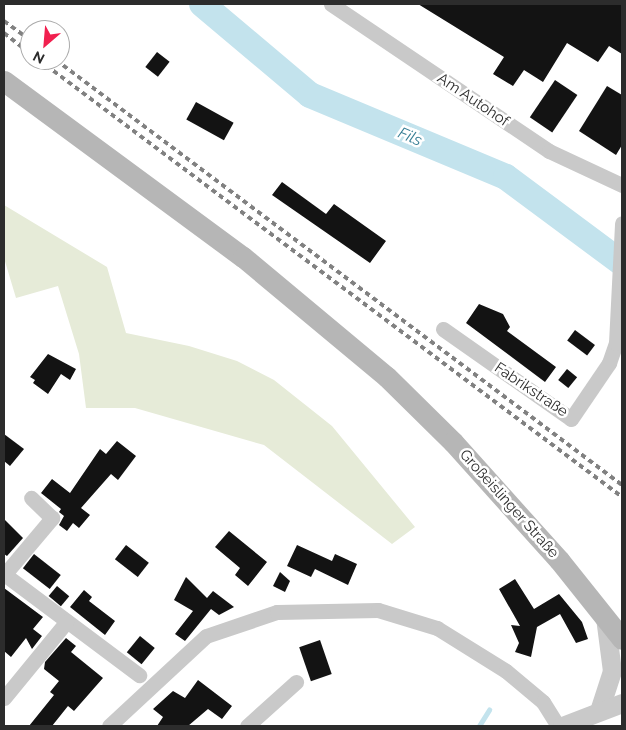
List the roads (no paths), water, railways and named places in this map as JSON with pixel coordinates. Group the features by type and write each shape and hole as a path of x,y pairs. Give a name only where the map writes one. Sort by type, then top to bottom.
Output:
{"main road":[{"name":"Großeislinger Straße","path":"4,81 243,258 386,377 453,442 622,639"}],"street":[{"name":"Am Autohof","path":"332,4 549,151 622,185"},
{"name":"Fabrikstraße","path":"443,329 571,419 609,363 616,343 622,223"},
{"path":"32,498 52,518 4,575 138,675"},
{"path":"109,726 214,633 277,612 378,610 438,628 506,671 543,702 558,726"},
{"path":"599,710 612,671 605,617"},
{"path":"4,698 67,622"},
{"path":"247,726 296,682"},
{"path":"562,726 599,710 622,703"}],"waterway":[{"name":"Fils","path":"202,4 310,95 506,177 622,263"},
{"path":"479,726 489,710"}],"railway":[{"path":"4,21 20,33"},
{"path":"4,33 20,45"},
{"path":"52,70 622,497"},
{"path":"69,70 622,485"}]}
